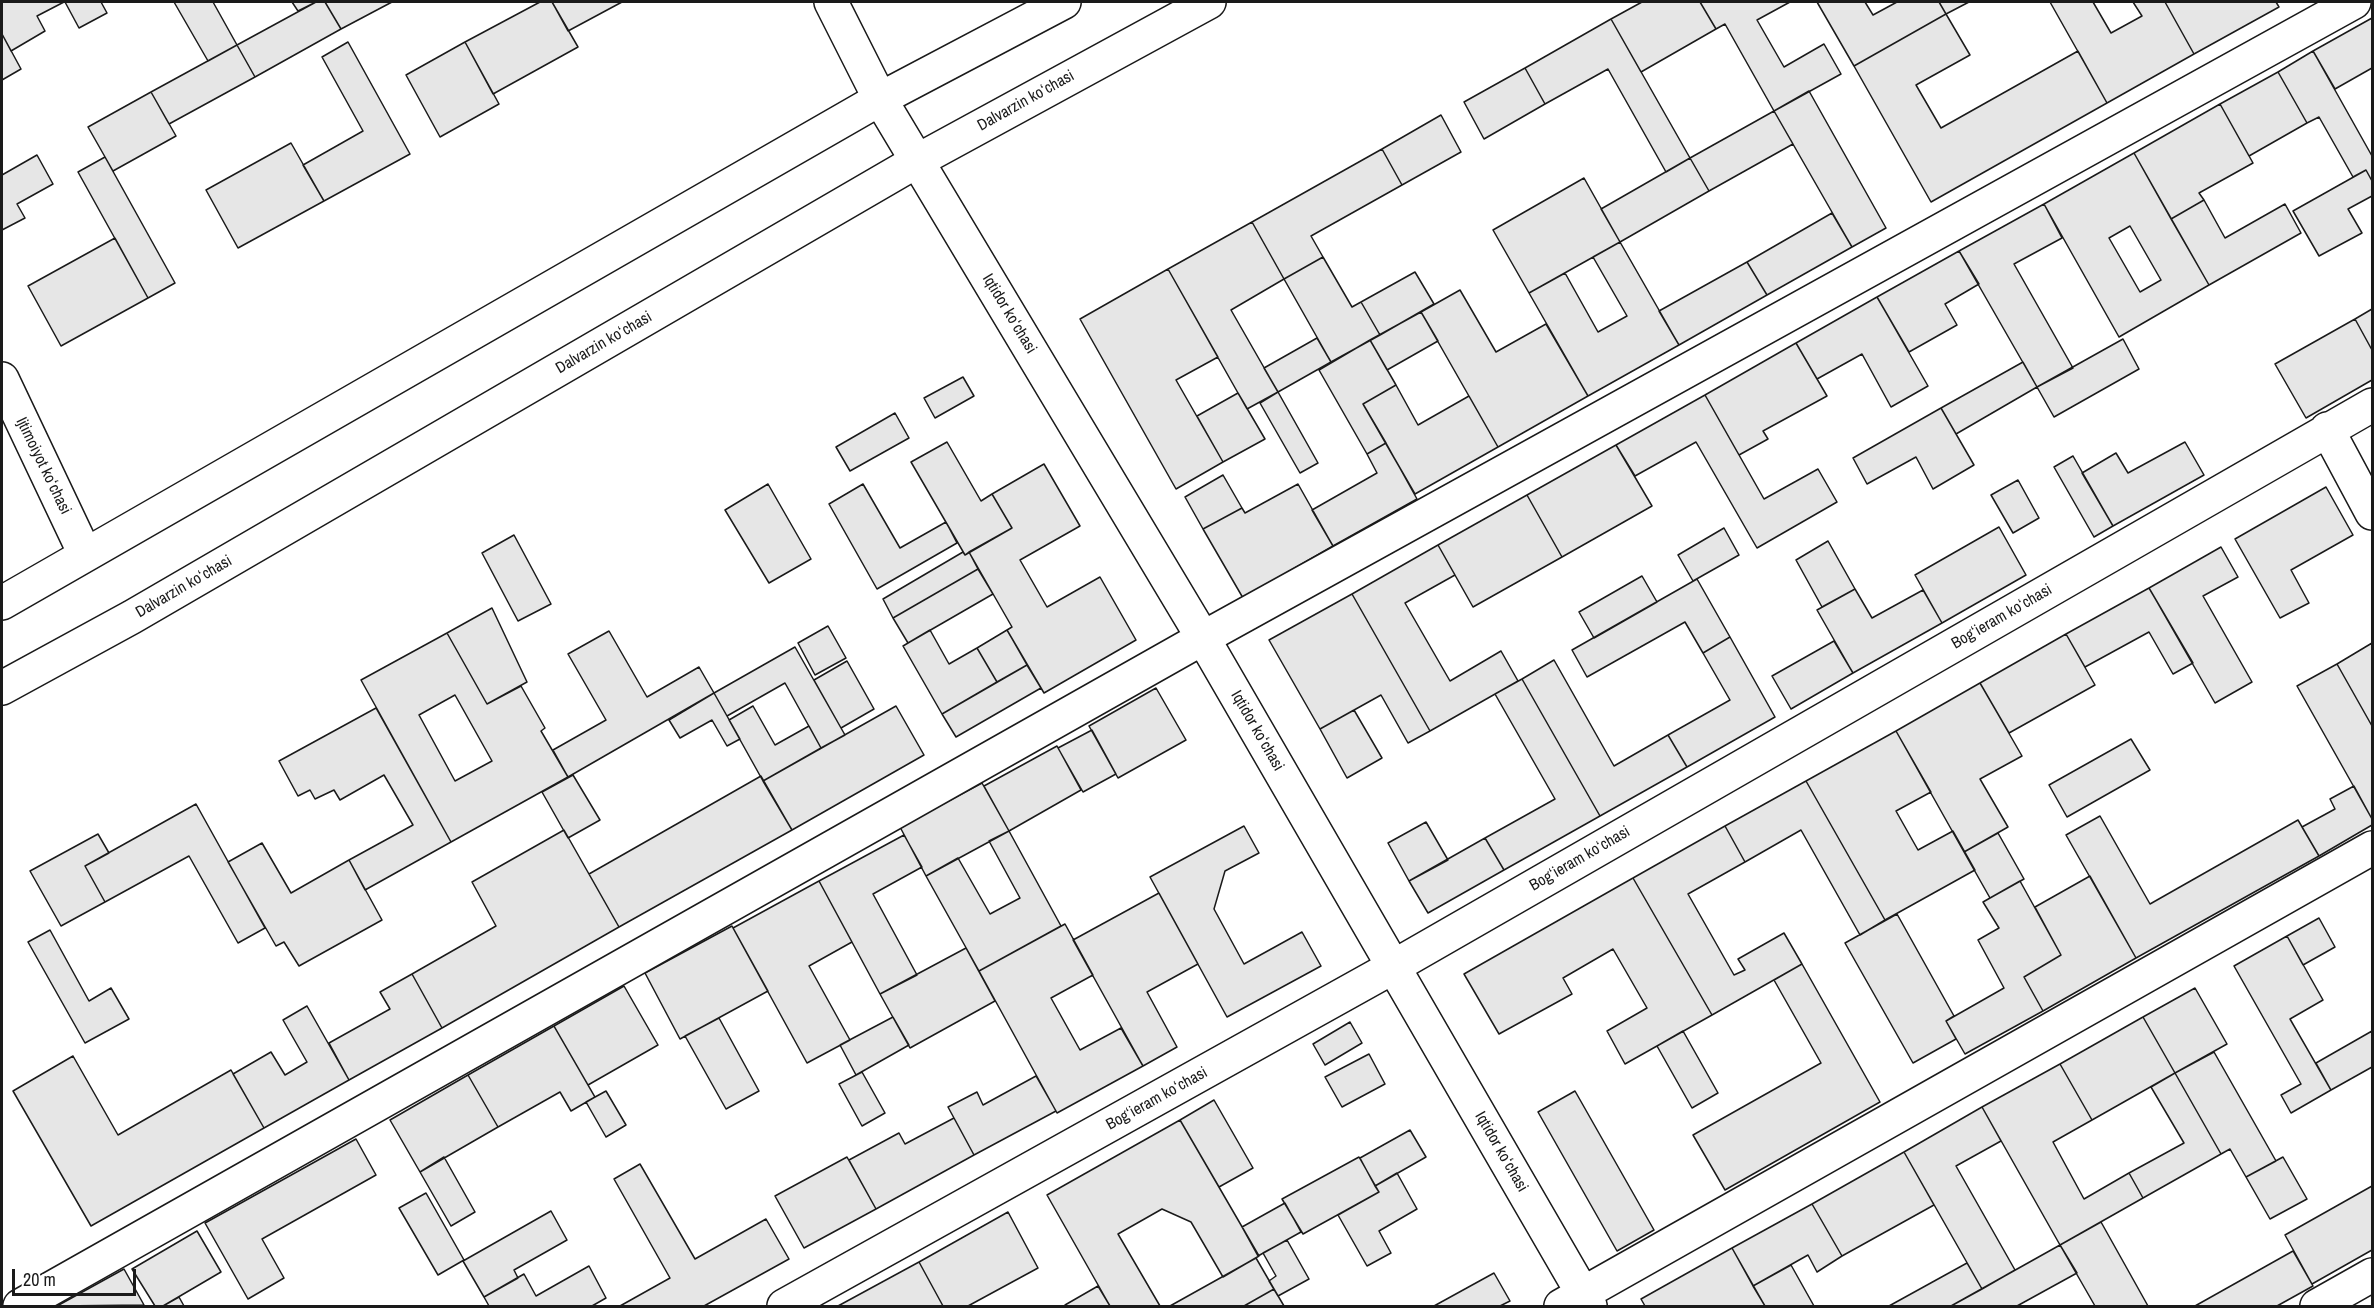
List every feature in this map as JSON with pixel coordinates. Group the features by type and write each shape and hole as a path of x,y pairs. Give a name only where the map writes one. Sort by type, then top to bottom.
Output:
{"street":[{"name":"Iqtidor koʻchasi","path":"831,2 880,99 1203,638 1393,967 1578,1302"},
{"path":"2,603 880,99 1064,2"},
{"name":"Dalvarzin koʻchasi","path":"2,688 132,617 917,160 1209,2"},
{"path":"20,1306 1203,638 2354,2"},
{"name":"Ijtimoiyot koʻchasi","path":"2,379 85,554"},
{"name":"Bogʻieram koʻchasi","path":"784,1306 1393,967 2327,429 2373,405"},
{"path":"2327,429 2373,513"},
{"path":"1578,1302 2373,848"},
{"path":"2317,1306 2373,1275"},
{"path":"2,1302 4,1306"}],"building":[{"path":"2,2 64,2 37,16 45,31 11,51 2,34"},
{"path":"65,2 101,2 107,13 79,28"},
{"path":"174,2 213,2 237,45 208,61"},
{"path":"292,2 316,2 298,11"},
{"path":"316,2 325,2 341,29 255,77 237,45"},
{"path":"325,2 392,2 341,29"},
{"path":"540,2 552,2 578,47 493,94 465,42"},
{"path":"552,2 622,2 568,31"},
{"path":"1642,2 1700,2 1716,29 1641,72 1611,19"},
{"path":"1700,2 1790,2 1757,20 1784,67 1824,44 1841,74 1774,111 1725,24 1716,29"},
{"path":"1817,2 1865,2 1873,15 1897,2 1939,2 1946,14 1854,66"},
{"path":"1939,2 1969,2 1946,14"},
{"path":"2050,2 2093,2 2111,33 2142,16 2133,2 2165,2 2194,54 2107,103"},
{"path":"2165,2 2276,2 2279,7 2194,54"},
{"path":"1946,14 1970,55 1916,85 1941,128 2078,51 2107,103 1931,202 1854,66"},
{"path":"2372,18 2372,68 2335,89 2313,51"},
{"path":"1611,19 1690,158 1666,172 1608,69 1545,104 1525,68"},
{"path":"2,34 21,69 2,80"},
{"path":"348,42 410,154 324,201 303,165 363,131 322,57"},
{"path":"465,42 499,104 440,137 406,75"},
{"path":"237,45 255,77 169,124 151,92"},
{"path":"2313,51 2372,156 2372,181 2366,170 2353,177 2319,117 2307,123 2278,72"},
{"path":"1525,68 1545,104 1484,139 1464,102"},
{"path":"2278,72 2307,123 2249,156 2220,104"},
{"path":"1809,91 1886,228 1852,247 1774,111"},
{"path":"151,92 176,136 113,171 88,127"},
{"path":"2220,104 2253,163 2199,193 2204,200 2171,219 2134,153"},
{"path":"1774,111 1793,144 1709,191 1690,158"},
{"path":"1441,115 1461,152 1402,185 1382,149"},
{"path":"291,143 324,201 238,248 206,190"},
{"path":"1382,149 1402,185 1311,236 1323,257 1284,279 1252,222"},
{"path":"2134,153 2209,285 2119,337 2044,204","holes":["2130,226 2161,280 2140,292 2109,238"]},
{"path":"37,155 53,184 17,204 25,218 2,230 2,175"},
{"path":"105,157 175,283 148,298 78,172"},
{"path":"1690,158 1709,191 1620,242 1601,209"},
{"path":"2366,170 2372,181 2372,196 2348,209 2362,233 2319,256 2293,211"},
{"path":"1584,178 1620,242 1529,293 1493,230"},
{"path":"2204,200 2225,238 2285,204 2301,233 2209,285 2171,219"},
{"path":"2044,204 2062,238 2014,264 2073,368 2037,387 1959,251"},
{"path":"1832,213 1852,247 1767,295 1747,262"},
{"path":"1252,222 1284,279 1231,310 1278,392 1247,409 1168,269"},
{"path":"115,238 148,298 61,346 28,286"},
{"path":"1620,242 1679,345 1588,396 1529,293 1565,273 1598,332 1627,316 1593,257"},
{"path":"1959,251 1979,284 1945,304 1957,325 1909,352 1877,297"},
{"path":"1323,257 1352,307 1361,302 1380,335 1331,362 1284,279"},
{"path":"1747,262 1767,295 1679,345 1659,311"},
{"path":"1168,269 1218,357 1176,380 1223,462 1176,489 1080,319"},
{"path":"1415,272 1434,304 1380,335 1361,302"},
{"path":"1460,290 1496,352 1546,324 1588,396 1498,447 1421,312"},
{"path":"1877,297 1928,386 1891,407 1862,354 1817,379 1796,343"},
{"path":"2372,309 2372,350 2355,319"},
{"path":"1421,312 1438,341 1387,370 1370,340"},
{"path":"2355,319 2372,350 2372,380 2306,418 2275,364"},
{"path":"1317,338 1331,362 1278,392 1264,368"},
{"path":"2123,339 2139,369 2054,417 2037,387"},
{"path":"1370,340 1396,385 1363,404 1386,443 1367,454 1319,370"},
{"path":"1796,343 1827,396 1763,431 1768,439 1739,455 1705,395"},
{"path":"2023,362 2037,387 1956,434 1941,408"},
{"path":"963,377 974,396 935,418 924,398"},
{"path":"1396,385 1418,425 1469,396 1498,447 1415,494 1363,404"},
{"path":"1278,392 1318,463 1300,473 1260,403"},
{"path":"1238,393 1265,439 1223,462 1197,416"},
{"path":"1705,395 1764,499 1818,469 1837,502 1757,548 1696,442 1635,476 1616,445"},
{"path":"1941,408 1974,465 1933,489 1916,457 1867,484 1853,458"},
{"path":"895,413 909,438 850,471 836,447"},
{"path":"947,442 981,501 992,494 1012,528 965,555 911,462"},
{"path":"2185,442 2204,475 2113,526 2082,473 2116,453 2128,473"},
{"path":"1386,443 1417,499 1333,546 1312,510 1377,473 1367,454"},
{"path":"1616,445 1652,506 1562,557 1527,495"},
{"path":"2073,456 2113,526 2094,537 2054,467"},
{"path":"1044,464 1080,526 1020,560 1047,607 1100,577 1136,640 1044,693 1007,630 1012,627 969,552 1012,528 992,494"},
{"path":"1223,475 1242,508 1203,529 1185,497"},
{"path":"2018,480 2039,518 2013,533 1991,495"},
{"path":"768,484 811,559 769,583 725,510"},
{"path":"863,484 900,548 946,522 957,543 877,589 829,504"},
{"path":"1298,484 1333,546 1243,598 1203,529 1242,508 1245,513"},
{"path":"2326,487 2353,535 2291,570 2309,603 2280,618 2235,539"},
{"path":"1527,495 1562,557 1473,607 1438,545"},
{"path":"1999,527 2026,575 1942,623 1915,575"},
{"path":"1724,528 1739,555 1693,581 1678,555"},
{"path":"514,535 551,604 518,621 482,553"},
{"path":"1828,541 1855,589 1822,607 1796,560"},
{"path":"1438,545 1455,575 1405,603 1450,681 1501,651 1518,681 1430,731 1352,594"},
{"path":"2221,547 2238,577 2203,596 2252,682 2215,703 2149,588"},
{"path":"963,552 965,555 969,552 978,569 893,618 883,599"},
{"path":"978,569 993,594 908,643 893,618"},
{"path":"1642,576 1657,602 1594,638 1579,612"},
{"path":"1697,579 1730,637 1703,653 1685,622 1587,677 1572,650"},
{"path":"2149,588 2193,663 2173,674 2149,632 2085,667 2066,634"},
{"path":"1855,589 1872,618 1923,590 1942,623 1853,673 1817,610"},
{"path":"1352,594 1430,731 1408,743 1381,695 1320,729 1269,640"},
{"path":"492,608 527,682 487,704 447,633"},
{"path":"828,626 846,658 815,675 798,643"},
{"path":"930,630 949,664 977,648 997,682 942,714 903,646"},
{"path":"1007,630 1027,665 997,682 977,648"},
{"path":"609,631 647,697 699,667 714,693 568,777 553,750 606,720 568,654"},
{"path":"447,633 487,704 521,686 545,728 541,731 568,777 451,842 361,680","holes":["455,695 492,761 455,781 419,715"]},
{"path":"2066,634 2095,685 2009,733 1980,683"},
{"path":"1730,637 1775,717 1687,767 1668,735 1730,700 1703,653"},
{"path":"1834,641 1853,673 1791,709 1772,676"},
{"path":"2372,643 2372,726 2337,664"},
{"path":"795,647 845,735 821,748 785,683 727,716 714,693"},
{"path":"1554,660 1614,766 1668,735 1687,767 1600,816 1522,679"},
{"path":"847,661 874,709 841,728 814,680"},
{"path":"2337,664 2372,726 2372,819 2297,686"},
{"path":"1027,665 1041,688 956,737 942,714"},
{"path":"1522,679 1600,816 1504,870 1485,838 1555,799 1495,694"},
{"path":"1980,683 2022,756 1980,779 2008,827 1964,852 1896,731"},
{"path":"1156,688 1186,740 1118,778 1089,726"},
{"path":"714,693 740,739 727,746 712,720 680,738 669,720"},
{"path":"753,706 775,745 809,726 821,748 763,781 729,720"},
{"path":"896,706 924,755 792,830 763,781"},
{"path":"376,708 451,842 365,890 349,860 413,825 384,775 340,800 334,790 315,799 310,790 298,796 279,761"},
{"path":"1354,710 1382,758 1347,778 1320,729"},
{"path":"1092,730 1116,774 1083,792 1058,748"},
{"path":"1896,731 1931,792 1896,811 1918,850 1953,831 1975,870 1885,920 1806,781"},
{"path":"2131,739 2150,770 2067,817 2049,785"},
{"path":"1057,746 1081,790 1009,831 984,786"},
{"path":"573,775 600,820 568,838 542,792"},
{"path":"761,776 792,830 619,927 589,874"},
{"path":"1806,781 1885,920 1860,935 1801,830 1745,862 1725,826"},
{"path":"982,783 1009,831 926,876 900,827"},
{"path":"2354,786 2372,819 2372,825 2319,856 2302,827 2335,809 2330,799"},
{"path":"196,804 265,928 238,943 189,856 105,902 85,866"},
{"path":"2100,816 2150,904 2298,820 2319,856 2136,958 2066,835"},
{"path":"1426,822 1448,860 1409,881 1388,843"},
{"path":"1244,826 1259,853 1225,871 1214,909 1244,964 1302,932 1321,966 1227,1017 1150,877"},
{"path":"1725,826 1745,862 1688,894 1734,975 1745,970 1738,959 1784,933 1802,964 1712,1015 1633,878"},
{"path":"564,830 619,927 442,1028 412,974 496,926 472,882"},
{"path":"1009,831 1061,926 979,971 926,876 958,858 990,914 1020,898 989,841"},
{"path":"1998,833 2024,879 1990,898 1964,852"},
{"path":"98,834 109,853 85,866 105,902 61,926 30,871"},
{"path":"904,835 922,867 873,894 917,975 880,994 819,881"},
{"path":"1485,838 1504,870 1428,913 1409,881"},
{"path":"262,843 291,893 349,860 382,920 299,966 284,942 276,946 228,862"},
{"path":"2090,876 2136,958 2043,1011 2024,977 2061,955 2035,907"},
{"path":"1633,878 1712,1015 1625,1064 1607,1031 1647,1008 1613,949 1563,978 1572,994 1499,1034 1464,974"},
{"path":"819,881 852,942 809,966 850,1040 807,1063 733,928"},
{"path":"2020,881 2061,955 2024,977 2043,1011 1965,1054 1946,1021 2004,988 1978,940 1999,928 1983,902"},
{"path":"1159,893 1198,964 1147,992 1177,1047 1143,1066 1073,940"},
{"path":"1897,914 1954,1016 1946,1021 1956,1039 1913,1063 1845,943"},
{"path":"2319,918 2335,947 2303,965 2287,936"},
{"path":"1065,924 1093,975 1051,998 1080,1050 1121,1028 1143,1066 1057,1113 979,971"},
{"path":"732,926 768,991 680,1039 645,973"},
{"path":"50,930 89,1001 111,988 129,1019 85,1043 28,942"},
{"path":"2287,936 2323,1000 2290,1019 2331,1090 2291,1113 2281,1095 2301,1084 2234,966"},
{"path":"966,948 995,1001 910,1048 880,994"},
{"path":"1802,964 1880,1102 1725,1190 1693,1135 1821,1063 1774,980"},
{"path":"412,974 442,1028 349,1080 329,1043 390,1009 380,992"},
{"path":"624,986 658,1045 588,1085 554,1026"},
{"path":"2195,988 2227,1044 2175,1073 2143,1017"},
{"path":"307,1006 349,1080 264,1128 233,1074 271,1052 285,1075 307,1062 283,1020"},
{"path":"893,1017 909,1045 856,1075 840,1045"},
{"path":"2143,1017 2175,1073 2092,1120 2060,1064"},
{"path":"719,1018 759,1091 726,1109 685,1036"},
{"path":"1350,1022 1362,1043 1325,1065 1313,1044"},
{"path":"554,1026 595,1097 571,1111 560,1092 498,1127 468,1075"},
{"path":"1683,1031 1718,1093 1692,1108 1657,1046"},
{"path":"2372,1031 2372,1067 2331,1090 2316,1063"},
{"path":"2214,1052 2276,1161 2246,1177 2230,1149 2221,1154 2175,1073"},
{"path":"1369,1054 1385,1084 1342,1107 1325,1077"},
{"path":"73,1056 118,1135 231,1070 264,1128 91,1226 13,1091"},
{"path":"2060,1064 2092,1120 2053,1142 2084,1199 2129,1173 2143,1198 2060,1245 1982,1107"},
{"path":"862,1072 885,1113 862,1126 839,1084"},
{"path":"2175,1073 2221,1154 2143,1198 2129,1173 2184,1143 2151,1087"},
{"path":"468,1075 498,1127 420,1172 390,1120"},
{"path":"1036,1076 1056,1111 974,1155 948,1107 977,1092 983,1105"},
{"path":"606,1091 626,1125 606,1137 586,1102"},
{"path":"1575,1091 1654,1230 1617,1251 1538,1112"},
{"path":"1214,1100 1253,1168 1219,1187 1180,1120"},
{"path":"1982,1107 2001,1141 1956,1166 2015,1270 1982,1289 1904,1152"},
{"path":"954,1118 974,1155 876,1209 849,1160 899,1133 905,1144"},
{"path":"1180,1120 1259,1256 1223,1277 1191,1222 1162,1209 1118,1234 1160,1306 1110,1306 1047,1195"},
{"path":"1410,1130 1426,1157 1375,1186 1360,1158"},
{"path":"356,1139 376,1175 262,1239 284,1278 248,1299 205,1223"},
{"path":"1904,1152 1934,1205 1842,1256 1812,1204"},
{"path":"444,1157 475,1212 451,1226 420,1172"},
{"path":"847,1157 876,1209 804,1248 775,1196"},
{"path":"1359,1157 1379,1192 1303,1234 1282,1199"},
{"path":"2283,1157 2307,1199 2270,1219 2246,1177"},
{"path":"640,1164 695,1259 766,1219 789,1259 704,1306 620,1306 670,1278 614,1179"},
{"path":"1397,1173 1417,1209 1379,1231 1391,1253 1367,1266 1338,1215 1379,1192 1375,1186"},
{"path":"2372,1186 2372,1250 2312,1284 2285,1235"},
{"path":"426,1193 464,1260 438,1275 399,1208"},
{"path":"1285,1203 1301,1232 1258,1256 1242,1227"},
{"path":"1812,1204 1842,1256 1817,1272 1808,1255 1753,1286 1732,1248"},
{"path":"551,1211 567,1240 514,1270 518,1278 484,1297 463,1261"},
{"path":"1008,1212 1038,1268 968,1306 943,1306 919,1262"},
{"path":"2101,1222 2148,1306 2095,1306 2060,1245"},
{"path":"197,1231 221,1272 163,1306 155,1306 132,1269"},
{"path":"1287,1240 1309,1279 1278,1296 1269,1281 1276,1276 1263,1253"},
{"path":"2060,1245 2077,1273 2017,1306 1951,1306"},
{"path":"1732,1248 1765,1306 1645,1306 1641,1299"},
{"path":"2293,1251 2313,1286 2277,1306 2195,1306"},
{"path":"1256,1258 1274,1289 1244,1306 1170,1306"},
{"path":"919,1262 943,1306 838,1306"},
{"path":"1967,1263 1982,1289 1951,1306 1889,1306"},
{"path":"1791,1265 1814,1306 1765,1306 1753,1286"},
{"path":"589,1266 606,1298 592,1306 489,1306 484,1297 524,1274 536,1296"},
{"path":"124,1269 144,1305 57,1306"},
{"path":"1494,1273 1510,1301 1500,1306 1434,1306"},
{"path":"1098,1286 1110,1306 1065,1305"},
{"path":"1274,1289 1284,1306 1244,1306"},
{"path":"179,1297 184,1306 163,1306"}]}
